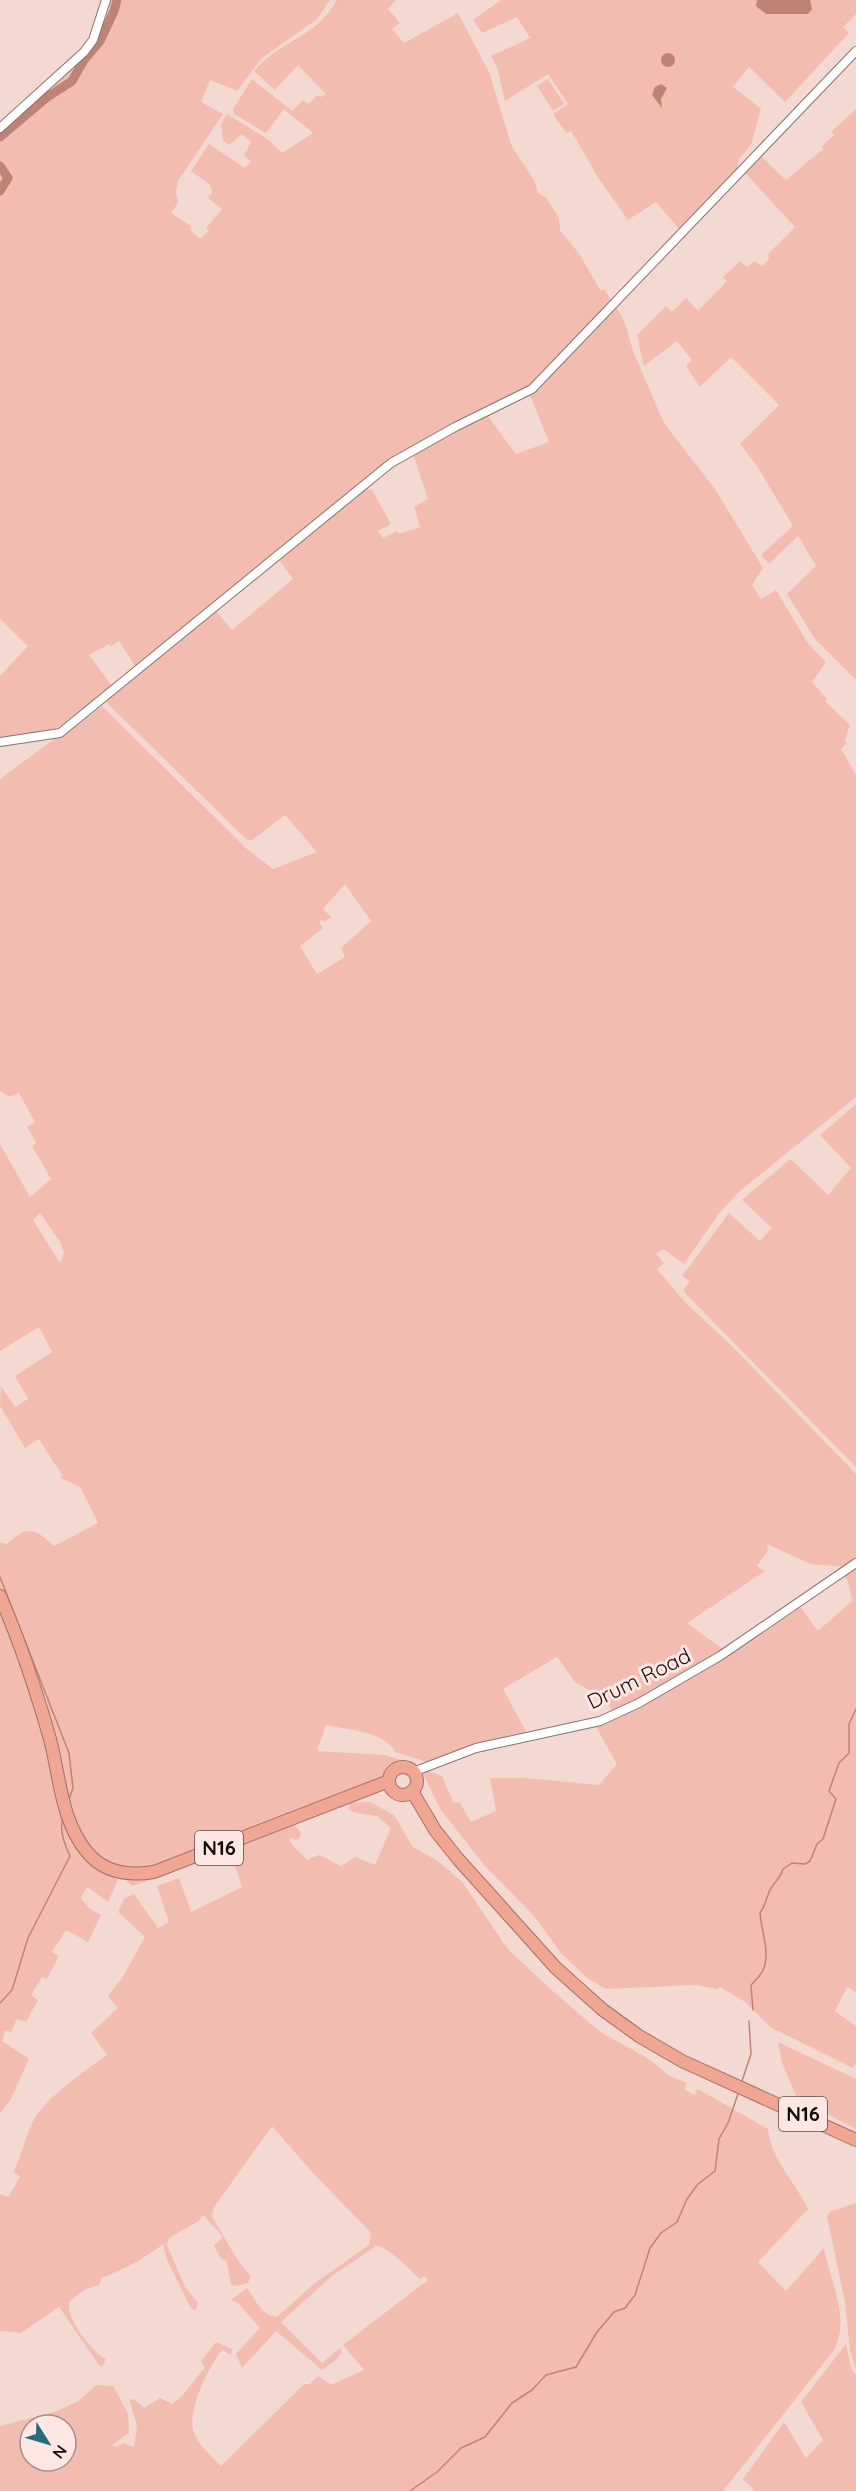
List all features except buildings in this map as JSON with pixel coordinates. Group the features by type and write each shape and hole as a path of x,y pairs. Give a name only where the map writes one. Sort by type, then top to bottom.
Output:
{"highway":[{"name":"N16","path":"0,1596 16,1633 40,1703 69,1817 81,1844 99,1863 117,1871 133,1875 144,1874 175,1865 389,1781 392,1773 399,1768 406,1768 413,1772"},
{"path":"389,1781 392,1790 406,1794 412,1791 416,1783 413,1772"},
{"name":"N16","path":"412,1791 435,1830 458,1859 562,1974 603,2010 639,2036 682,2061 856,2140"}],"street":[{"path":"0,128 84,52 93,40 106,0"},
{"path":"0,741 60,733 391,463 455,427 532,389 856,51"},
{"name":"Drum Road","path":"413,1772 476,1748 600,1721 639,1703 720,1656 856,1563"}],"shaded area":[{"path":"111,0 330,0 317,19 262,58 237,91 210,80 201,102 223,114 178,181 176,192 178,203 171,213 191,226 191,231 201,239 209,230 206,228 222,209 208,198 212,192 210,185 191,171 209,144 245,168 251,161 244,156 251,142 242,134 229,145 223,140 221,124 227,114 269,140 282,153 313,133 284,109 266,133 234,114 233,109 252,79 292,111 303,100 309,104 317,95 322,97 326,94 298,65 275,90 254,71 264,61 318,23 337,0 396,0 388,9 400,23 392,29 404,43 458,13 489,72 512,147 534,180 538,193 546,197 559,218 560,230 580,255 600,290 605,290 612,302 531,385 407,450 348,493 135,666 119,641 89,655 112,686 59,727 44,733 0,737 0,676 28,646 0,619 0,132 88,53 105,23"},
{"path":"501,0 856,0 856,14 843,27 849,33 785,102 749,67 733,87 761,109 751,145 739,159 736,175 680,230 656,202 628,220 599,179 571,131 566,133 553,114 568,104 548,74 505,101 497,67 491,56 530,38 517,17 482,33 473,20"},
{"path":"757,0 810,0 812,9 808,14 766,14 756,6"},
{"path":"668,53 673,55 675,60 673,65 668,67 663,65 661,60 663,55"},
{"path":"548,79 564,104 553,111 537,86"},
{"path":"661,84 667,88 661,99 662,108 652,95 655,87"},
{"path":"856,109 856,680 815,639 787,594 816,566 798,536 769,564 761,555 793,526 757,466 740,444 779,405 731,357 700,387 686,366 692,360 677,341 644,366 637,335 666,306 672,312 686,298 698,311 727,281 723,277 740,261 747,267 754,261 763,266 769,259 768,254 795,227 745,173 762,157 786,180 823,149 822,146 834,135 831,132"},
{"path":"616,307 625,323 633,351 664,423 715,489 763,568 752,585 761,599 776,590 807,642 826,662 812,682 827,699 825,701 850,725 845,740 847,743 841,749 856,775 856,1097 740,1191 720,1212 684,1264 663,1249 656,1254 664,1263 657,1269 685,1302 735,1349 856,1474 856,1559 844,1567 810,1564 767,1544 768,1551 757,1566 765,1571 687,1623 724,1650 641,1698 613,1711 601,1696 575,1682 557,1657 503,1689 527,1733 476,1743 427,1762 395,1752 390,1745 374,1736 326,1725 317,1751 385,1755 417,1765 145,1869 118,1868 72,1837 85,1856 104,1870 119,1877 108,1902 87,1887 81,1898 90,1909 101,1915 88,1942 66,1930 52,1952 59,1956 47,1979 42,1977 31,1995 38,2000 26,2022 17,2019 11,2032 5,2031 2,2041 29,2059 11,2099 0,2114 0,1542 7,1544 20,1534 31,1531 41,1535 54,1546 98,1523 80,1487 60,1478 62,1475 39,1439 25,1448 0,1406 1,1386 15,1407 28,1399 15,1376 52,1352 39,1327 0,1351 0,1144 30,1197 51,1179 32,1146 36,1143 27,1127 35,1122 19,1093 10,1097 0,1091 0,779 102,706 247,849 273,869 317,852 285,815 251,841 246,839 107,703 108,700 216,611 232,630 293,579 277,557 365,488 372,490 391,524 378,531 383,538 397,531 399,534 420,527 414,507 428,499 413,454 487,415 516,454 549,442 530,395","holes":["345,884 371,921 341,948 345,957 317,974 300,946 323,928 319,922 322,920 325,922 331,917 323,909","40,1213 60,1242 64,1253 60,1263 33,1220"]},
{"path":"856,1104 856,1467 685,1293 684,1289 690,1281 682,1276 729,1213 760,1241 772,1228 742,1200 789,1160 792,1160 828,1195 851,1168 820,1135"},
{"path":"856,1567 856,1992 847,1987 835,2011 856,2026 856,2063 853,2068 770,2027 745,2002 720,1987 718,1989 695,1985 606,1989 587,1978 561,1953 534,1916 485,1866 440,1809 422,1771 442,1776 453,1802 460,1803 471,1822 496,1811 490,1778 525,1778 599,1785 617,1764 596,1727 683,1683 800,1606 818,1631 852,1601 848,1581 844,1575"},
{"path":"370,1802 394,1815 413,1847 438,1861 463,1883 507,1948 599,2031 649,2059 668,2075 687,2083 684,2089 694,2095 698,2089 768,2129 779,2161 808,2209 758,2262 786,2291 824,2248 838,2299 839,2338 834,2350 723,2491 0,2491 0,2426 18,2421 18,2473 78,2473 78,2413 49,2413 79,2401 96,2385 113,2386 128,2413 129,2433 112,2445 117,2447 123,2443 134,2447 137,2426 129,2399 135,2400 144,2408 160,2398 172,2404 205,2368 201,2361 216,2342 232,2349 231,2355 222,2350 211,2367 196,2402 192,2424 199,2442 221,2466 304,2384 310,2384 318,2376 331,2385 364,2370 343,2345 428,2280 425,2276 420,2279 386,2249 376,2246 332,2276 281,2322 322,2363 340,2348 342,2352 336,2360 322,2370 276,2331 242,2368 236,2354 260,2328 238,2303 231,2300 247,2288 264,2311 278,2316 315,2283 369,2245 371,2233 312,2172 272,2126 214,2207 212,2217 251,2276 248,2283 231,2285 227,2261 221,2259 214,2245 223,2237 203,2215 199,2221 169,2238 167,2245 185,2287 198,2303 196,2310 189,2305 167,2260 163,2244 134,2263 102,2278 99,2285 84,2290 69,2302 71,2317 75,2325 93,2349 106,2359 102,2367 59,2307 21,2333 0,2331 0,2194 8,2197 20,2177 13,2172 39,2112 67,2085 107,2055 91,2033 118,2008 108,1996 122,1978 145,1937 118,1912 124,1899 134,1894 158,1928 169,1922 157,1886 179,1878 191,1912 242,1887 230,1850 136,1885 132,1886 127,1881 294,1824 301,1833 300,1838 296,1840 291,1838 289,1841 307,1860 319,1855 341,1866 355,1857 375,1865 391,1828 377,1816 355,1813 348,1809 351,1803"},
{"path":"778,2042 856,2079 856,2129 797,2098 782,2063"},
{"path":"856,2203 856,2369 850,2350 845,2302 827,2217 829,2212"},
{"path":"846,2344 851,2368 856,2375 856,2491 755,2491 743,2479 784,2422 806,2458 823,2440 801,2402"}],"waterway":[{"path":"0,137 46,98 72,81 84,60 100,41 117,0"},
{"path":"0,166 8,178 0,191"},
{"path":"0,1577 69,1753 73,1788 68,1802"},
{"path":"753,2010 751,1985 762,1972 766,1956 760,1913 769,1891 783,1869 792,1863 805,1864 810,1861 817,1844 823,1839 836,1799 829,1791 839,1763 849,1753 849,1724 856,1709"},
{"path":"0,2003 12,1990 28,1938 70,1856 63,1837 63,1817"},
{"path":"742,2081 751,2054 749,2021"},
{"path":"410,2491 437,2472 461,2448 485,2437 512,2403 532,2390 546,2375 576,2367 597,2332 614,2312 625,2308 635,2295 650,2248 661,2233 677,2222 687,2199 698,2184 715,2171 719,2139 728,2123 739,2091"}]}
